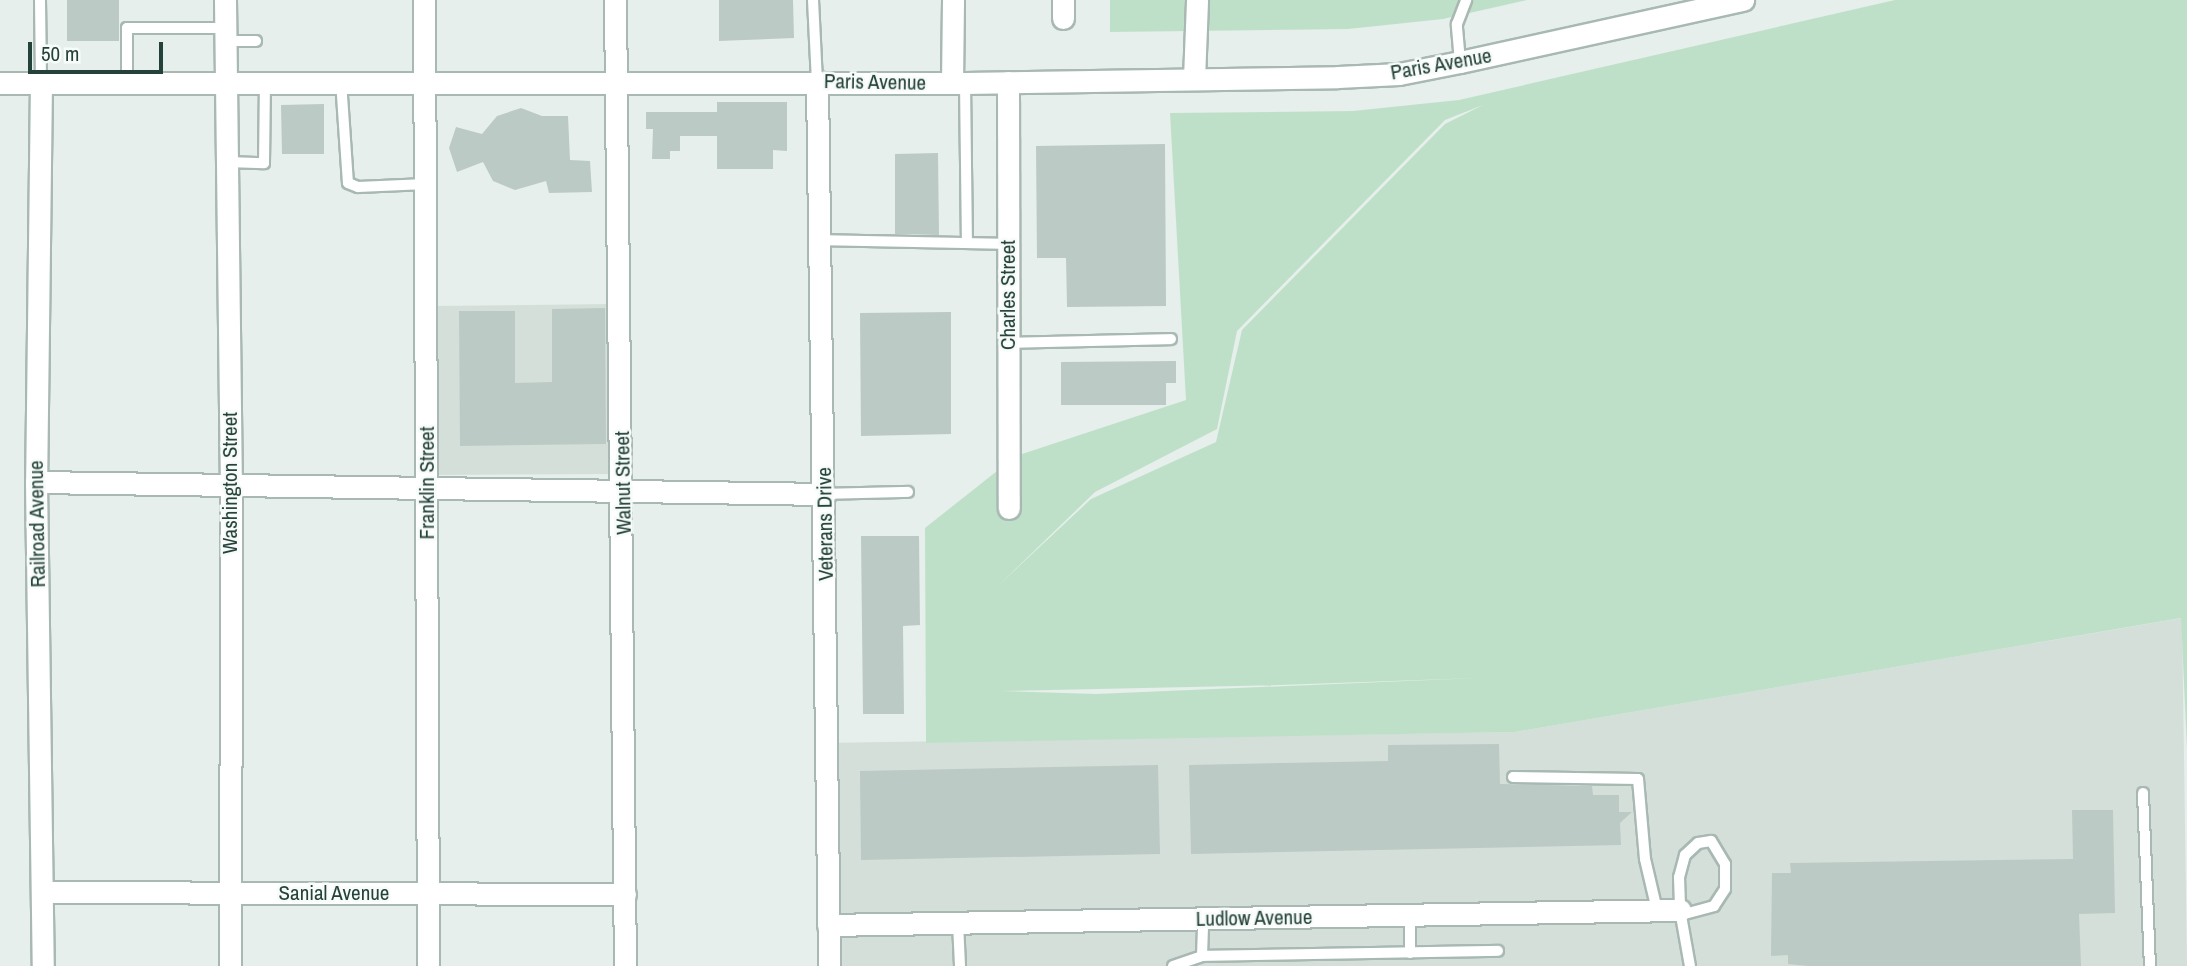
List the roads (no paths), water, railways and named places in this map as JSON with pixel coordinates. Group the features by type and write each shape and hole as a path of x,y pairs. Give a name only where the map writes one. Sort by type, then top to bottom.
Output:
{"street":[{"name":"Washington Street","path":"225,0 231,488 230,966"},
{"name":"Franklin Street","path":"424,0 428,966"},
{"name":"Walnut Street","path":"615,0 623,494 625,966"},
{"path":"953,0 959,83"},
{"path":"1194,79 1198,0"},
{"name":"Paris Avenue","path":"0,82 226,80 959,83 1399,74 1740,1"},
{"name":"Veterans Drive","path":"817,81 825,494 829,966"},
{"name":"Railroad Avenue","path":"41,82 36,482 43,966"},
{"name":"Charles Street","path":"1007,82 1009,508"},
{"path":"36,482 623,494 825,494"},
{"name":"Sanial Avenue","path":"43,892 625,894"},
{"name":"Ludlow Avenue","path":"828,925 1657,910 1681,912"}],"lane":[{"path":"40,0 41,82"},
{"path":"813,0 817,81"},
{"path":"1460,62 1457,24 1466,0"},
{"path":"127,81 127,28 225,34 256,41"},
{"path":"227,162 264,163 265,81"},
{"path":"341,81 348,183 358,187 426,184"},
{"path":"959,83 967,243"},
{"path":"820,240 1008,244"},
{"path":"1008,343 1171,338"},
{"path":"825,494 908,492"},
{"path":"1513,777 1638,779 1645,859 1657,910"},
{"path":"2143,793 2150,966"},
{"path":"1681,912 1714,906 1725,889 1725,864 1711,841 1698,843 1685,855 1679,877 1681,912 1690,966"},
{"path":"1410,915 1410,953"},
{"path":"1202,957 1203,919"},
{"path":"958,923 960,966"},
{"path":"1173,966 1202,957 1497,951"}]}
